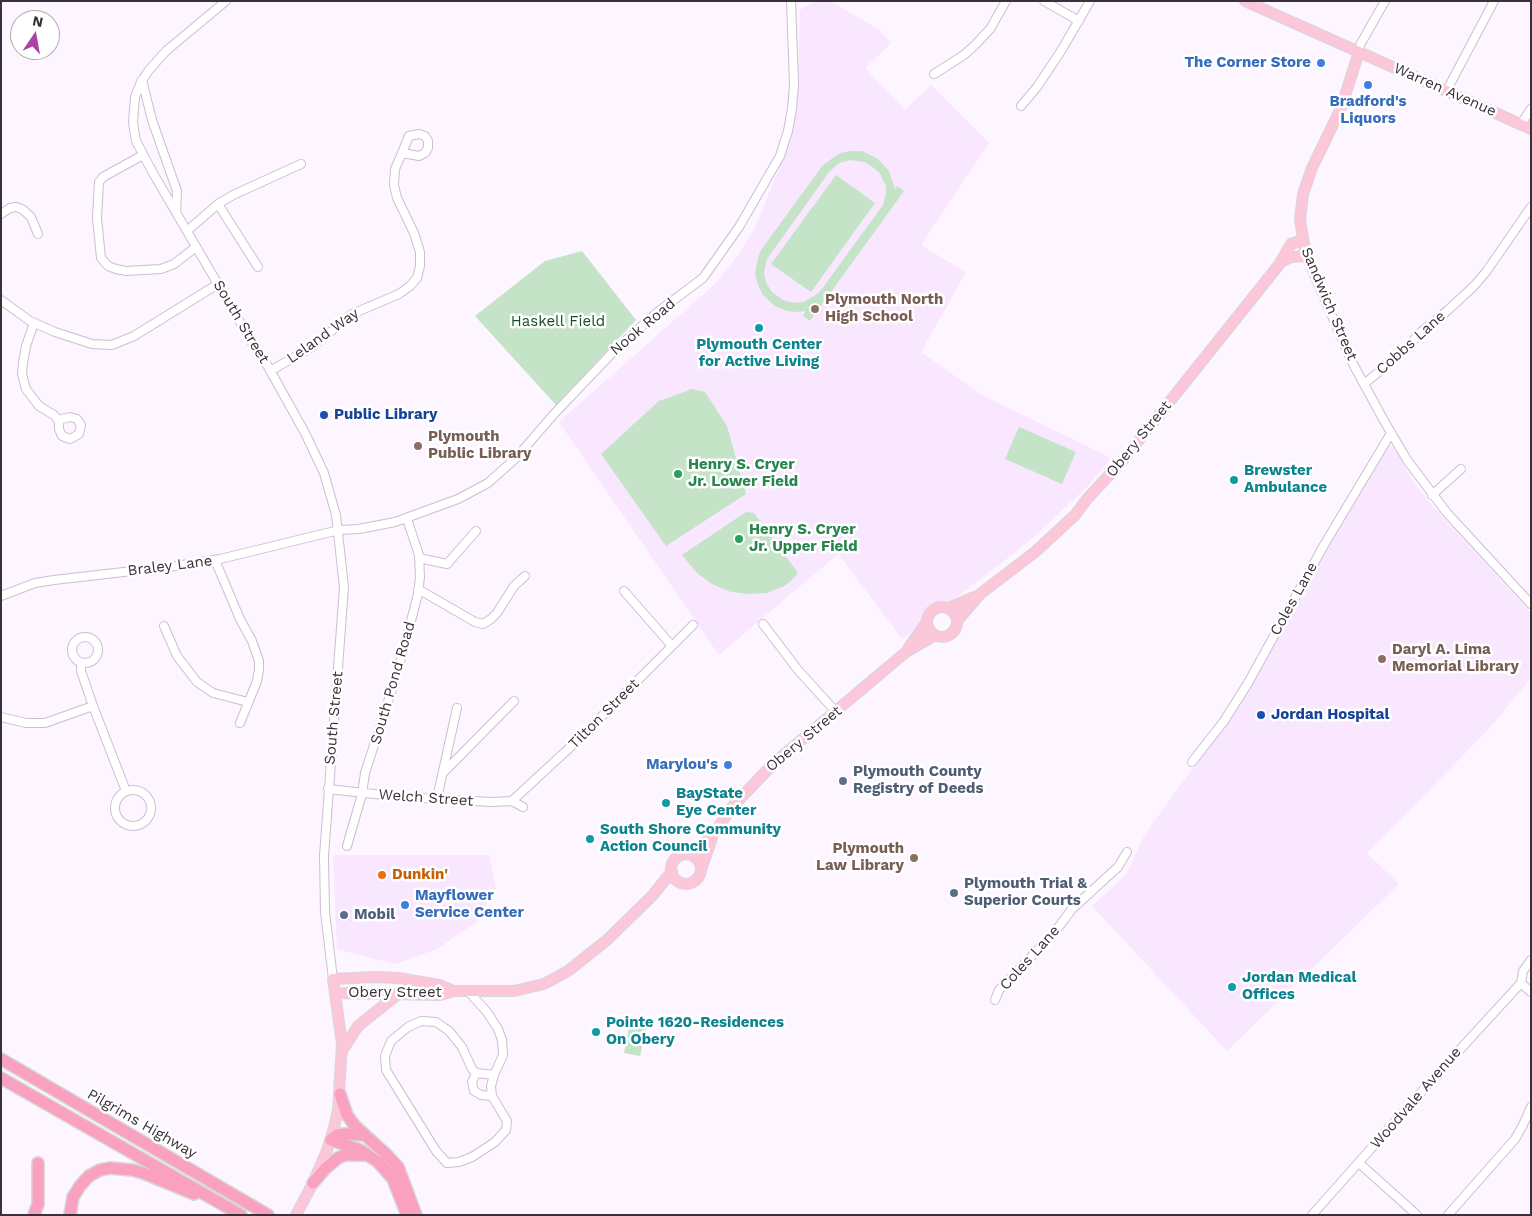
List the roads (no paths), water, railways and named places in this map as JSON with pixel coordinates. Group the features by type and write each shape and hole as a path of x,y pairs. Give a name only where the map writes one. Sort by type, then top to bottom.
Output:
{"highway":[{"name":"Pilgrims Highway","path":"1,1059 266,1214"},
{"name":"Pilgrims Highway","path":"1,1078 236,1212"},
{"path":"340,1094 350,1119 363,1135 398,1167 416,1215"},
{"path":"331,1140 337,1136 350,1133 363,1135"},
{"path":"331,1140 360,1150 391,1175 407,1215"},
{"path":"313,1183 331,1163 341,1156 357,1155 372,1158"},
{"path":"38,1163 38,1211"},
{"path":"70,1215 74,1197 80,1186 89,1176 100,1170 110,1168 143,1173 236,1212"}],"main road":[{"path":"1245,1 1360,52"},
{"name":"Warren Avenue","path":"1360,52 1526,126"},
{"name":"Sandwich Street","path":"1306,256 1302,240 1300,214 1304,189 1341,108 1360,52"},
{"name":"Obery Street","path":"906,652 927,622 928,615 934,609 942,606 949,608 980,594 1036,552 1075,515 1123,460 1280,264 1291,244 1302,240"},
{"path":"1280,264 1289,258 1306,256"},
{"name":"Obery Street","path":"334,979 376,976 439,985 454,991 498,992 540,985 556,978 579,963 598,947 653,895 672,872 675,860 697,850 713,835 732,807 760,777 906,652 936,635 941,637 949,635 955,630 957,621 980,594"},
{"path":"949,608 955,614 957,621"},
{"path":"927,622 929,630 936,635"},
{"name":"Obery Street","path":"653,895 680,882 684,884 697,879 713,835"},
{"path":"686,854 695,858 701,866 701,871"},
{"path":"672,872 676,880 680,882"},
{"name":"South Street","path":"296,1215 313,1183 331,1140 340,1094 342,1052 334,979"},
{"name":"Obery Street","path":"336,993 440,995 454,991"},
{"path":"342,1052 358,1026 398,994"}],"street":[{"name":"South Street","path":"226,1 154,63 142,80 135,97 133,123 136,141 143,155 270,371 318,460 331,497 339,530 344,592 324,849 325,912 334,979"},
{"name":"Nook Road","path":"339,530 359,529 407,519 458,499 482,487 516,458 558,409 615,350 659,311 698,283 720,257 739,227 777,161 788,131 794,84 791,1"},
{"path":"934,74 975,46 990,30 1006,1"},
{"path":"1044,1 1079,21"},
{"path":"1021,106 1049,70 1090,1"},
{"path":"1360,52 1360,45 1385,1"},
{"path":"1447,90 1494,1"},
{"path":"142,80 152,120 177,191 176,212"},
{"path":"1526,126 1531,109"},
{"name":"Leland Way","path":"270,371 312,347 352,314 398,294 410,286 417,278 421,261 419,247 397,198 394,185 395,169 402,153"},
{"path":"143,155 102,177 99,182 97,218 101,258 108,266 126,271 161,270 174,264 196,247"},
{"path":"187,230 232,195 301,164"},
{"path":"218,204 258,267"},
{"name":"Cobbs Lane","path":"1364,384 1402,354 1421,332 1458,301 1486,272 1531,207"},
{"path":"1,214 10,208 22,209 31,217 38,234"},
{"name":"Sandwich Street","path":"1306,256 1346,349 1391,433 1412,467 1432,495 1456,523 1531,604"},
{"path":"1,300 18,314 34,323 79,341 98,345 112,345 134,336 218,284"},
{"path":"34,323 22,369 24,384 29,395 39,406 54,415 58,420"},
{"name":"Coles Lane","path":"1192,762 1224,721 1248,684 1324,545 1391,433"},
{"path":"1432,495 1461,469"},
{"name":"South Pond Road","path":"347,846 362,794 365,773 397,674 418,589 419,558 416,542 407,519"},
{"name":"Braley Lane","path":"1,596 35,583 216,560 339,530"},
{"path":"419,558 447,564 476,531"},
{"path":"216,560 240,619 252,640 259,661 260,670 257,681 240,723"},
{"path":"418,589 474,622 483,624 497,613 514,586 525,576"},
{"path":"624,591 672,646"},
{"path":"762,624 798,670 836,712"},
{"name":"Tilton Street","path":"512,801 694,625"},
{"path":"164,626 177,656 196,682 213,693 248,702"},
{"path":"81,663 81,671 93,706 126,791"},
{"path":"443,773 514,701"},
{"path":"1,717 26,723 46,723 93,706"},
{"path":"437,798 457,708"},
{"name":"Welch Street","path":"328,789 362,794 491,802 512,801"},
{"path":"138,790 151,803 150,815 142,824 136,826 125,824 116,816 117,798 126,791 138,790"},
{"path":"512,801 523,807"},
{"name":"Coles Lane","path":"995,1000 999,990 1056,932 1072,909 1118,867 1127,852"},
{"name":"Woodvale Avenue","path":"1312,1215 1521,983 1523,971 1531,960"},
{"path":"1521,983 1531,992"},
{"path":"469,992 487,1012 502,1040 503,1055 491,1086 492,1096 507,1120 506,1130 495,1142 467,1159 459,1162 447,1162 436,1151 386,1070 385,1056 392,1041 403,1030 417,1022 431,1021 445,1028 456,1039 476,1073 494,1076"},
{"path":"476,1073 472,1082 474,1091 481,1095 492,1096"},
{"path":"1448,1215 1514,1139 1531,1107"},
{"path":"1359,1163 1417,1215"}],"place":[{"name":"The Corner Store","path":"1321,63"},
{"name":"Bradford's Liquors","path":"1368,85"},
{"name":"Plymouth North High School","path":"815,309"},
{"name":"Plymouth Center for Active Living","path":"759,328"},
{"name":"Public Library","path":"324,415"},
{"name":"Plymouth Public Library","path":"418,446"},
{"name":"Henry S. Cryer Jr. Lower Field","path":"678,474"},
{"name":"Brewster Ambulance","path":"1234,480"},
{"name":"Henry S. Cryer Jr. Upper Field","path":"739,539"},
{"name":"Daryl A. Lima Memorial Library","path":"1382,659"},
{"name":"Jordan Hospital","path":"1261,715"},
{"name":"Marylou's","path":"728,765"},
{"name":"Plymouth County Registry of Deeds","path":"843,781"},
{"name":"BayState Eye Center","path":"666,803"},
{"name":"South Shore Community Action Council","path":"590,839"},
{"name":"Plymouth Law Library","path":"914,858"},
{"name":"Dunkin'","path":"382,875"},
{"name":"Plymouth Trial & Superior Courts","path":"954,893"},
{"name":"Mayflower Service Center","path":"405,905"},
{"name":"Mobil","path":"344,915"},
{"name":"Jordan Medical Offices","path":"1232,987"},
{"name":"Pointe 1620-Residences On Obery","path":"596,1032"}],"park label":[{"name":"Haskell Field","path":"558,322"}]}
